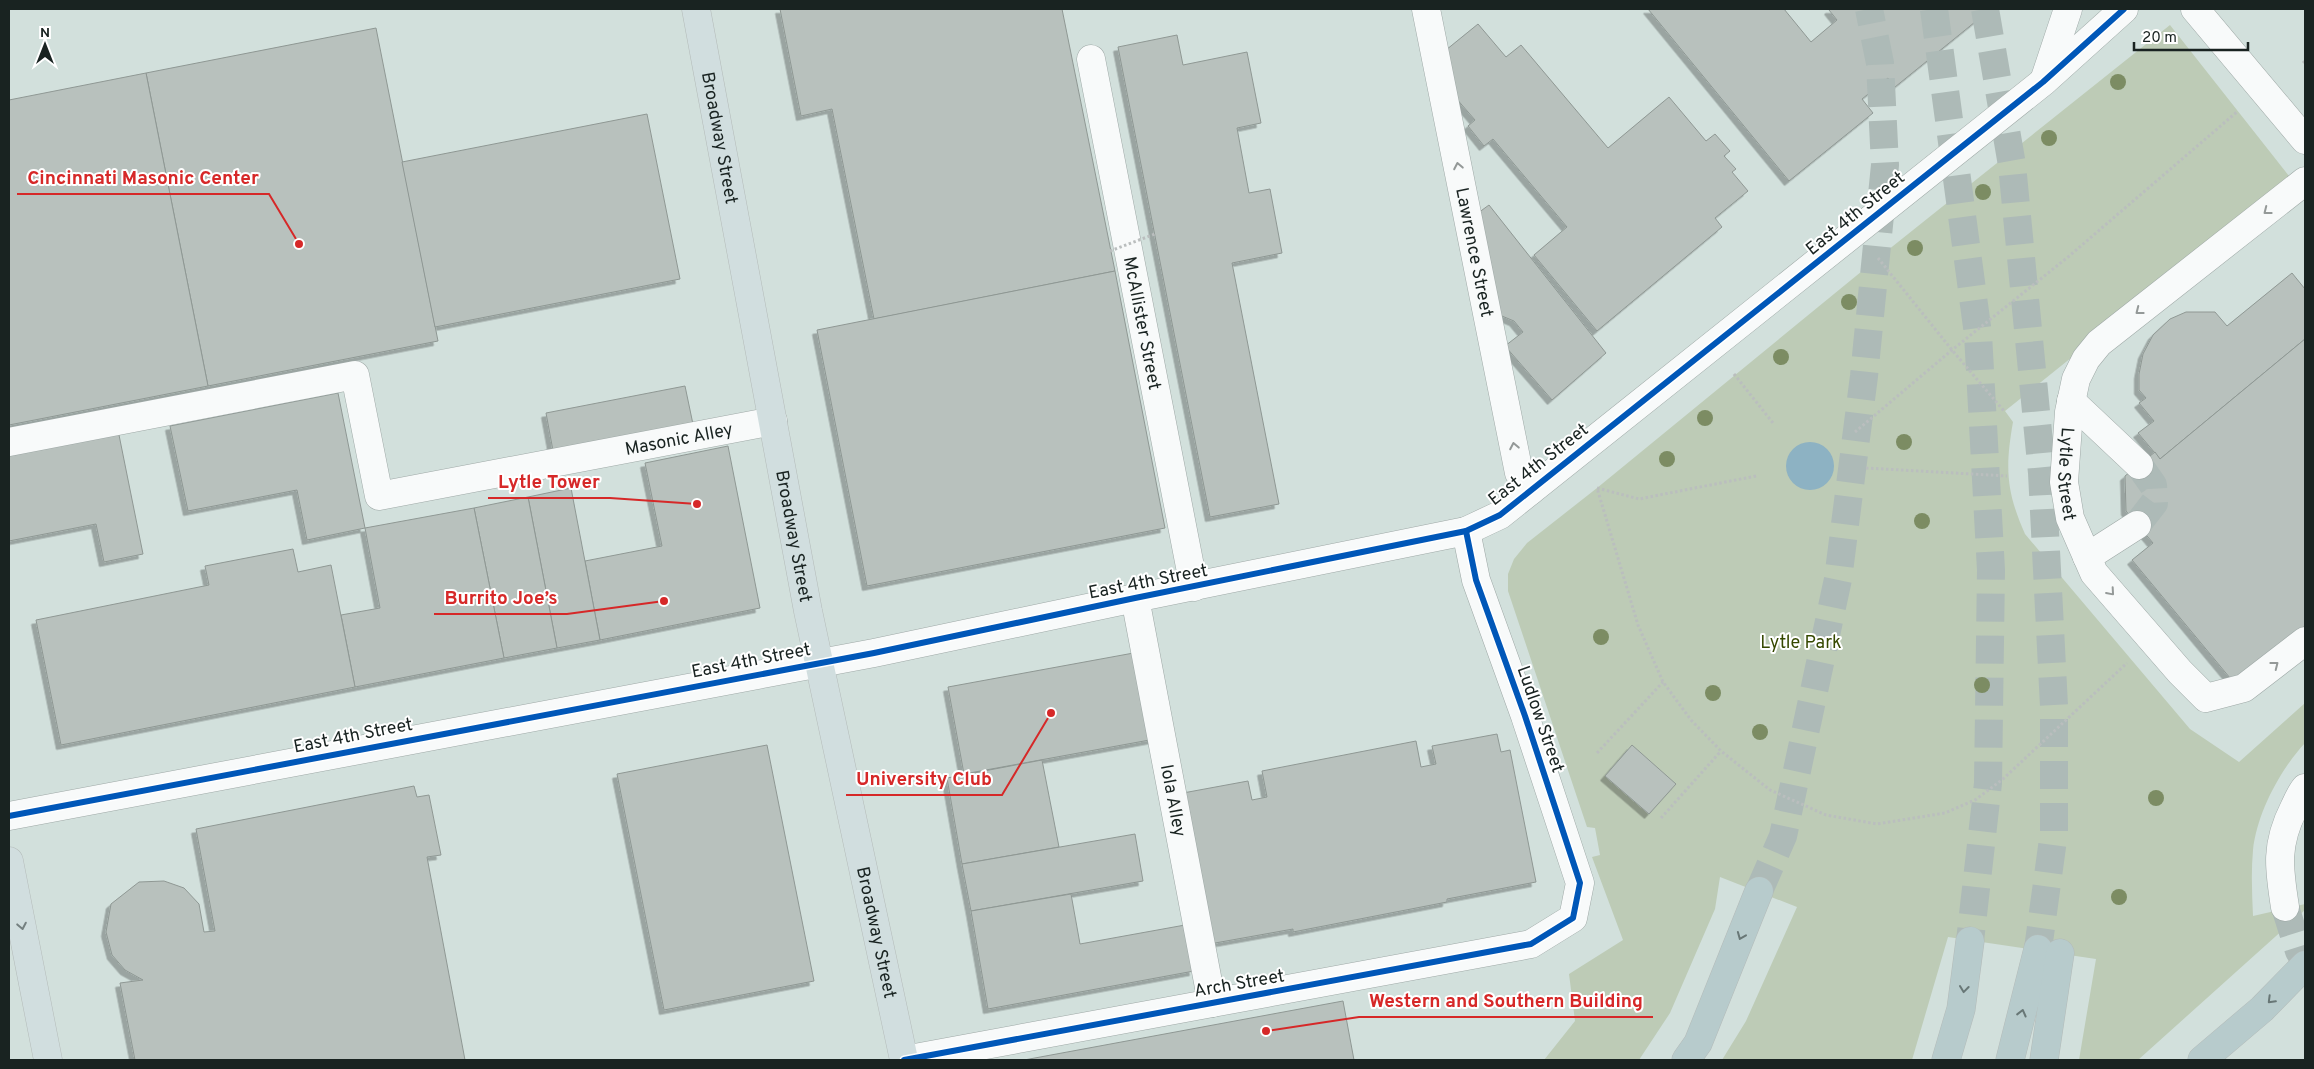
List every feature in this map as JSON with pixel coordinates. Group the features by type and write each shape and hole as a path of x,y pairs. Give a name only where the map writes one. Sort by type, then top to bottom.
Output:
{"highway":[{"path":"1686,1060 1698,1043 1758,891"},
{"path":"1946,1060 1962,1009 1970,941"},
{"path":"2010,1060 2049,951 2044,1060"},
{"path":"2202,1060 2262,1009 2305,965"}],"main road":[{"name":"Broadway Street","path":"696,9 819,663 904,1060"},
{"path":"9,861 48,1060"}],"street":[{"name":"Lawrence Street","path":"1426,9 1519,473 1530,491"},
{"path":"2044,82 2068,9"},
{"name":"East 4th Street","path":"9,816 874,653 1466,531 1500,515 2044,82 2124,9"},
{"path":"2195,9 2305,140"},
{"name":"McAllister Street","path":"1091,59 1194,587"},
{"name":"Lytle Street","path":"2305,181 2099,343 2086,358 2076,379 2071,401 2064,482 2070,518 2094,573 2180,672 2206,698 2244,688 2305,641"},
{"name":"Masonic Alley","path":"9,442 356,375 379,496 773,421"},
{"path":"2071,401 2139,465"},
{"path":"2087,557 2137,525"},
{"name":"Ludlow Street","path":"1466,531 1476,580 1525,716 1580,883 1573,918"},
{"name":"Iola Alley","path":"1135,598 1212,1003"},
{"path":"2286,908 2280,877 2280,848 2289,818 2305,788"},
{"name":"Arch Street","path":"904,1060 1531,944 1573,918"}],"path":[{"path":"1855,432 1952,350 2068,257 2238,111"},
{"path":"1110,252 1154,234"},
{"path":"1878,258 1952,350 2004,410"},
{"path":"1734,374 1773,423"},
{"path":"1866,468 2007,476"},
{"path":"1756,476 1639,499 1597,488 1638,625 1663,682 1691,720 1722,751 1770,790 1826,815 1877,824 1928,817 1961,807 1990,791 2131,660"},
{"path":"1597,753 1663,682"},
{"path":"1661,818 1722,751"}],"green space":[{"name":"Lytle Park","path":"2170,25 2289,176 2285,186 2005,411 2013,422 2008,466 2009,479 2014,505 2025,534 2190,729 2239,762 2305,703 2305,743 2279,779 2259,821 2253,850 2252,875 2253,916 2305,904 2305,910 2138,1060 2079,1060 2096,959 1948,937 1912,1060 1722,1060 1746,1021 1797,907 1720,877 1715,909 1670,1013 1639,1060 1544,1060 1575,1021 1569,974 1623,940 1592,857 1600,855 1595,828 1587,827 1508,591 1508,574 1514,559 1527,543 1878,258"}],"water":[{"path":"1805,442 1815,442 1827,449 1834,461 1834,471 1827,483 1815,490 1805,490 1797,486 1790,479 1786,471 1786,461 1790,453 1797,446"}],"building":[{"path":"780,9 1062,9 1115,271 874,319 832,109 801,116"},
{"path":"1648,9 1784,9 1811,42 1837,20 1830,9 1991,9 1895,87 1888,78 1862,99 1873,113 1789,181"},
{"path":"1478,24 1506,57 1521,45 1608,148 1669,97 1706,141 1715,134 1730,151 1724,156 1736,169 1732,172 1748,191 1715,218 1722,227 1597,331 1534,255 1567,227 1493,139 1484,146 1468,126 1475,120 1455,97 1446,50"},
{"path":"376,28 438,341 208,386 146,73"},
{"path":"1177,35 1183,65 1247,52 1261,123 1237,128 1249,193 1270,189 1282,253 1232,263 1279,504 1210,517 1118,47"},
{"path":"146,73 208,386 9,425 9,100"},
{"path":"647,114 680,279 435,327 402,162"},
{"path":"1489,205 1606,353 1552,400 1505,346 1523,332 1514,321 1497,314 1478,213"},
{"path":"1115,271 1165,528 867,586 817,330"},
{"path":"2292,273 2305,289 2305,339 2160,459 2138,433 2154,421 2139,403 2146,398 2139,390 2139,374 2143,354 2153,335 2170,319 2186,312 2215,312 2227,326"},
{"path":"2305,339 2305,626 2235,684 2132,560 2153,543 2126,511 2125,476 2155,452 2160,459"},
{"path":"685,386 694,429 554,456 546,413"},
{"path":"338,393 365,528 307,540 297,490 188,511 170,426"},
{"path":"118,430 143,554 104,562 96,524 9,541 9,451"},
{"path":"728,446 760,608 600,640 585,561 662,546 645,463"},
{"path":"571,488 600,640 557,648 528,497"},
{"path":"528,497 557,648 504,658 474,508"},
{"path":"474,508 504,658 355,687 341,615 380,608 365,528"},
{"path":"293,549 298,572 331,565 355,687 61,745 36,620 209,585 205,566"},
{"path":"1139,652 1155,739 964,774 948,687"},
{"path":"1497,734 1501,752 1510,750 1536,882 1447,899 1447,902 1293,932 1293,929 1204,945 1183,793 1248,781 1252,800 1267,797 1262,771 1416,741 1421,767 1436,764 1432,746"},
{"path":"767,745 814,981 664,1010 617,774"},
{"path":"1632,745 1676,784 1649,814 1605,776"},
{"path":"1042,760 1059,847 962,864 947,778"},
{"path":"414,786 417,797 429,795 441,855 427,857 465,1060 135,1060 120,983 143,980 125,970 112,955 106,932 111,904 139,882 164,881 184,888 199,904 204,932 215,931 196,829"},
{"path":"1135,834 1143,881 971,911 962,864"},
{"path":"1071,894 1080,944 1185,925 1194,971 988,1009 971,911"},
{"path":"1343,1001 1354,1060 1024,1060"}],"tunnel":[{"path":"1759,891 1783,836 1838,579 1864,376 1885,165 1880,63 1869,9"},
{"path":"1934,9 1978,334 1991,570 1988,783 1970,941"},
{"path":"1985,9 2012,165 2042,473 2054,706 2054,832 2038,949"},
{"path":"2137,525 2154,503 2153,485 2139,465"},
{"path":"2285,907 2299,951 2305,961"}],"cycle path":[{"path":"9,816 874,653 1466,531 1500,515 2043,82 2124,9"},
{"path":"904,1060 1531,944 1573,918 1580,883 1525,716 1476,580 1466,531"}],"place":[{"name":"Cincinnati Masonic Center","path":"299,244"},
{"name":"Lytle Tower","path":"697,504"},
{"name":"Burrito Joe’s","path":"664,601"},
{"name":"University Club","path":"1051,713"},
{"name":"Western and Southern Building","path":"1266,1031"}]}
